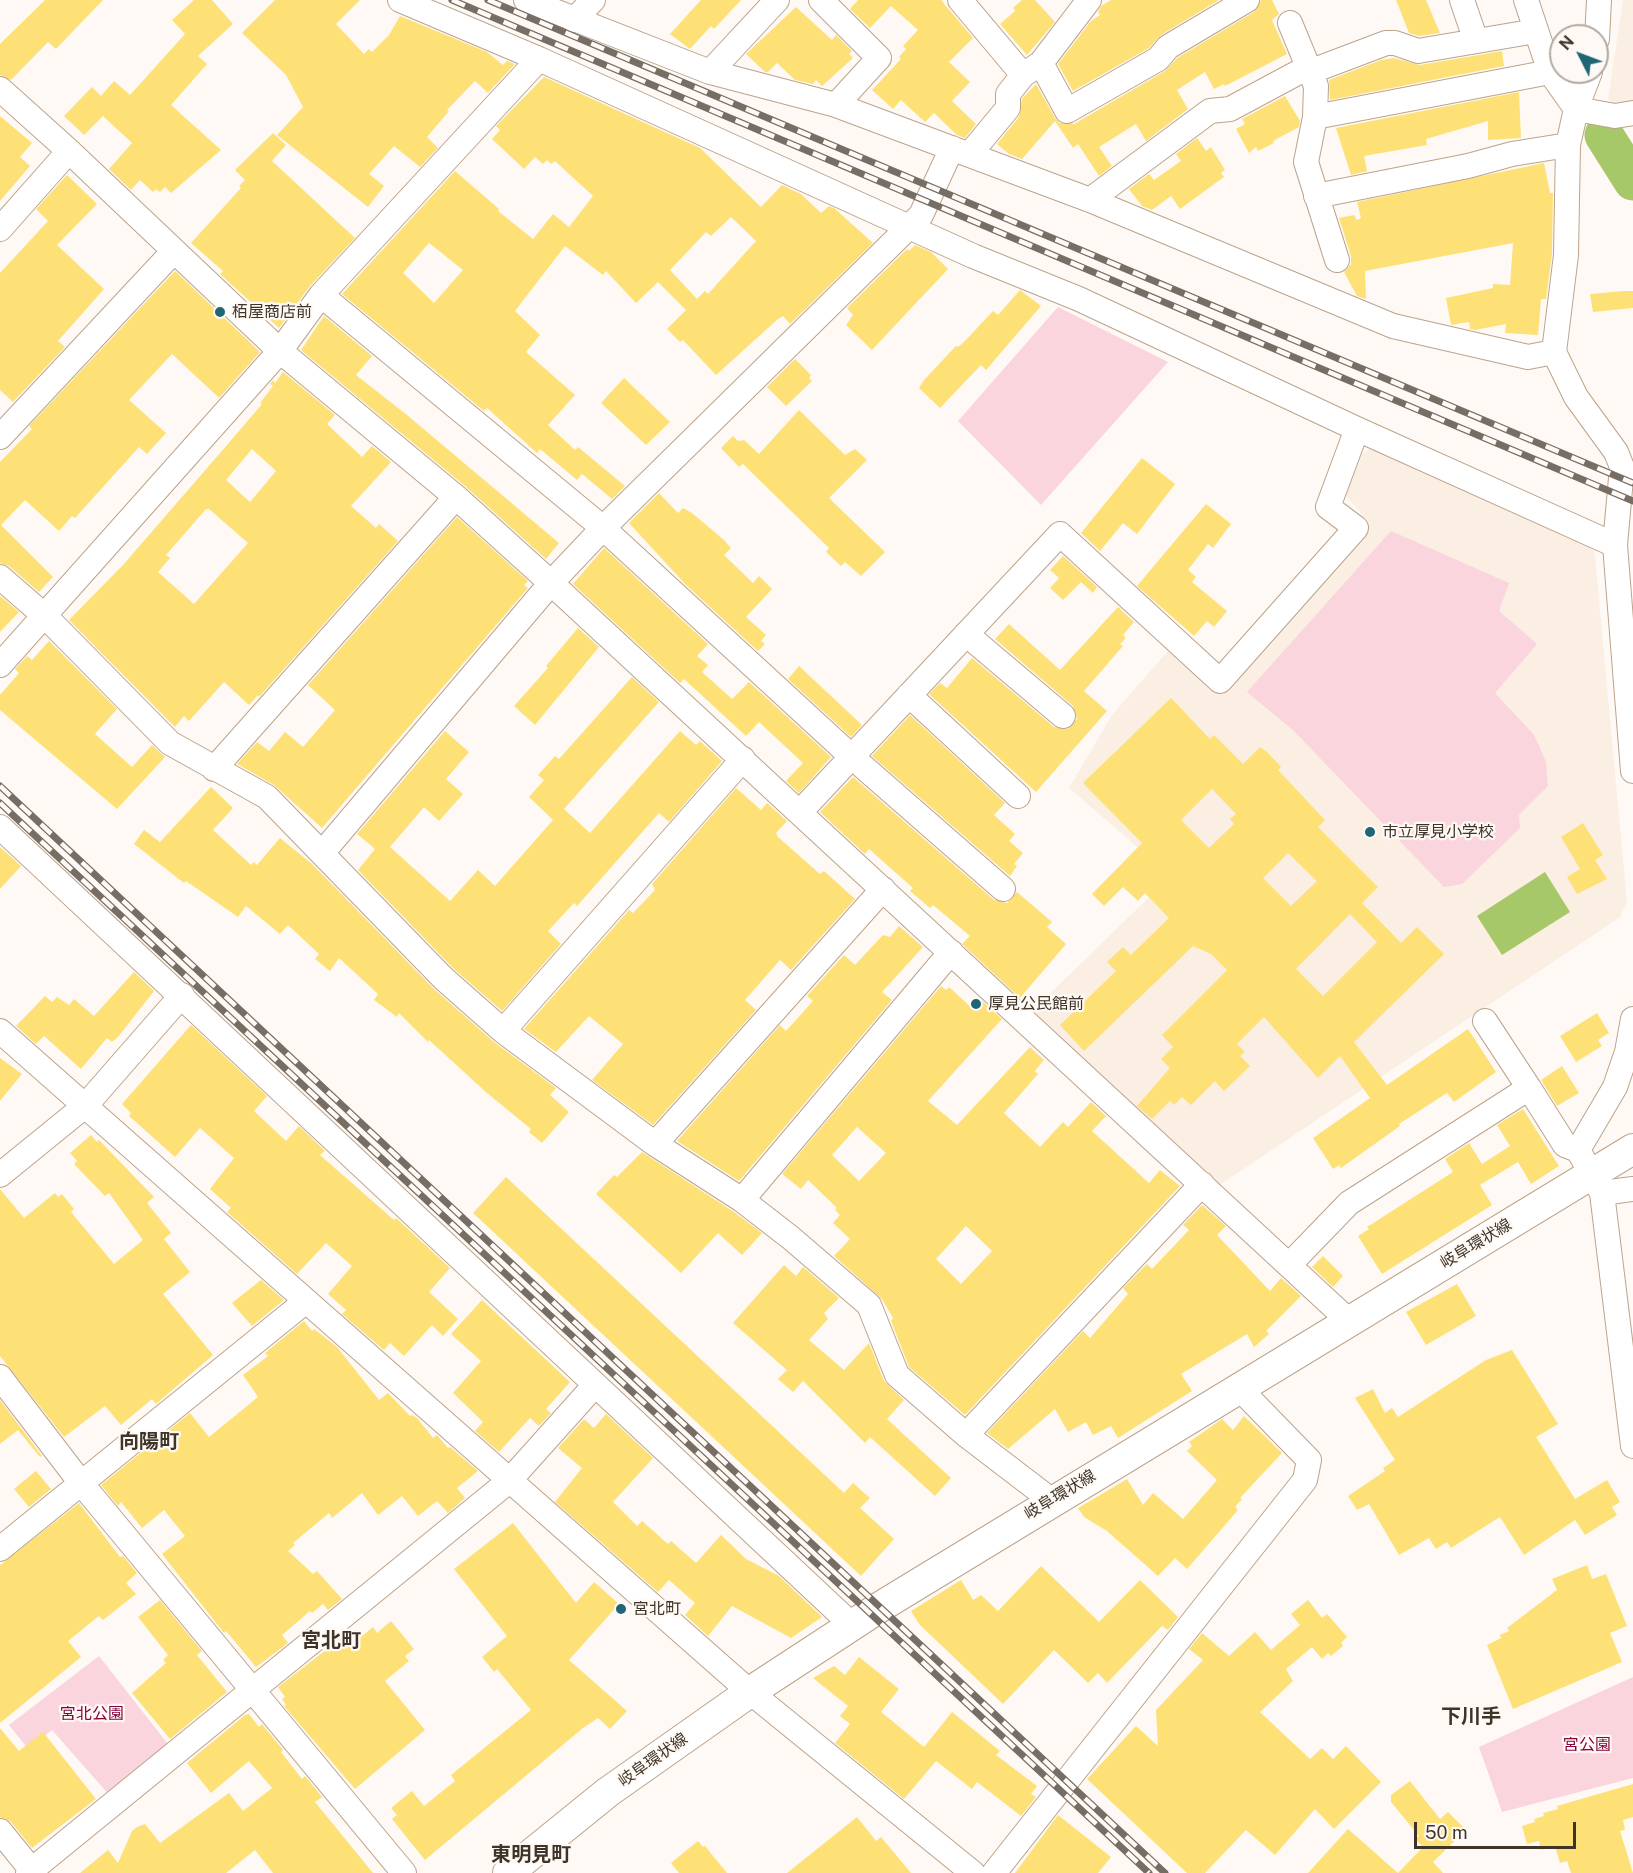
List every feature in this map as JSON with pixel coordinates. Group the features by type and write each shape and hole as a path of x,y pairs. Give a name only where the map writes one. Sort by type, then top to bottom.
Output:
{"main road":[{"name":"岐阜環状線","path":"508,1873 608,1792 750,1692 852,1625 1051,1500 1349,1321 1604,1177 1633,1149"}],"street":[{"path":"400,0 539,59 973,256 1079,299 1357,429 1615,545"},
{"path":"526,0 710,72 837,105 961,151 1090,200 1393,326 1528,357 1554,352"},
{"path":"574,20 593,0"},
{"path":"710,72 777,0"},
{"path":"821,0 879,58 837,105"},
{"path":"960,0 1032,69 1067,111 1158,59 1167,47 1247,0"},
{"path":"323,852 551,583 603,528 911,227 961,151 1008,108 1008,94 1032,69 1089,0"},
{"path":"1462,0 1476,41"},
{"path":"1526,0 1549,69"},
{"path":"1598,24 1599,0"},
{"path":"1290,23 1312,71 1316,86 1316,117 1306,162 1337,260"},
{"path":"1090,200 1210,111 1230,109 1299,72 1312,71 1386,43 1395,43 1418,51 1536,31"},
{"path":"0,665 46,617 280,351 321,295 539,59"},
{"path":"1316,117 1549,72"},
{"path":"1558,84 1576,109 1615,116 1633,113"},
{"path":"1585,84 1576,109 1568,145 1566,255 1554,352 1576,397 1616,452 1622,468 1615,545 1633,771"},
{"path":"0,89 69,151 280,351 456,497 744,759 1349,1321"},
{"path":"1316,196 1468,166 1512,154 1568,145"},
{"path":"0,229 69,151"},
{"path":"0,438 173,252"},
{"path":"321,295 603,528 852,757 1003,889"},
{"path":"800,812 1060,534 1220,681 1356,528 1328,507 1357,429"},
{"path":"214,769 456,497"},
{"path":"0,578 46,617 170,743 267,797 323,852 443,978 503,1031 655,1144 742,1200 791,1238 868,1305 897,1375 966,1435 1051,1500"},
{"path":"966,634 1063,716"},
{"path":"909,695 1018,796"},
{"path":"503,1031 744,759"},
{"path":"0,827 852,1625"},
{"path":"655,1144 883,889"},
{"path":"742,1200 951,952"},
{"path":"0,1175 86,1105 182,995"},
{"path":"1633,1019 1627,1052 1615,1087 1604,1177 1633,1446"},
{"path":"1485,1021 1565,1144 1604,1177"},
{"path":"0,1031 750,1692 973,1873"},
{"path":"1289,1265 1349,1203 1528,1088"},
{"path":"966,1435 1202,1184"},
{"path":"0,1549 306,1301"},
{"path":"0,1377 81,1483 404,1873"},
{"path":"0,1832 31,1872 509,1481 595,1384"},
{"path":"994,1873 1305,1480 1309,1460 1239,1389"}],"shaded area":[{"path":"1623,0 1633,0 1633,103 1614,105 1608,99"},
{"name":"市立厚見小学校","path":"1374,446 1594,547 1627,902 1620,917 1218,1186 1029,1014 1171,876 1069,788 1112,715 1176,642 1222,682 1367,520 1344,493 1362,454"},
{"path":"1545,872 1570,912 1502,955 1477,916"}],"green space":[{"path":"1058,307 1168,362 1041,505 958,421"},
{"path":"1391,531 1509,583 1499,611 1537,644 1495,693 1534,735 1546,762 1548,786 1519,815 1520,828 1462,884 1444,887 1294,731 1247,692"},
{"name":"宮北公園","path":"99,1656 171,1748 111,1797 52,1730 28,1749 9,1725"},
{"name":"宮公園","path":"1633,1677 1633,1778 1502,1812 1479,1747"}],"building":[{"path":"45,0 103,0 56,49 48,42 11,80 0,75 0,44"},
{"path":"194,0 212,0 233,24 198,56 207,64 171,105 221,150 171,193 165,187 160,192 156,189 153,192 140,180 131,190 109,169 132,143 103,116 84,135 64,116 92,87 101,96 114,81 130,95 185,34 172,20"},
{"path":"275,0 360,0 336,24 364,54 369,49 372,52 389,35 400,16 487,52 503,65 507,61 515,64 488,93 475,81 447,110 449,111 427,137 438,148 420,167 394,146 369,174 384,186 368,207 277,135 303,107 286,75 242,33"},
{"path":"701,0 741,0 714,29 711,26 690,49 670,34"},
{"path":"858,0 941,0 973,38 949,62 970,82 952,101 976,124 965,138 957,135 934,113 925,122 901,100 893,109 872,90 901,59 899,57 906,49 903,46 918,30 891,6 870,28 850,9"},
{"path":"1022,0 1035,0 1055,22 1027,55 1000,24 1015,11 1013,8"},
{"path":"1111,0 1219,0 1161,35 1149,48 1073,91 1058,64 1091,21 1100,15 1098,12 1101,6"},
{"path":"1261,0 1272,0 1279,14 1272,20 1287,54 1225,86 1224,84 1214,89 1205,72 1177,90 1188,109 1146,141 1136,124 1099,147 1112,166 1099,176 1078,144 1073,148 1055,121 1022,159 1009,154 997,144 1019,117 1022,99 1036,84 1055,118 1060,123 1074,124 1165,71 1177,58 1254,12"},
{"path":"1396,0 1426,0 1440,33 1419,36 1409,33"},
{"path":"796,7 832,40 836,35 852,51 849,54 853,58 822,86 816,80 813,84 795,80 777,63 765,72 746,54"},
{"path":"1502,51 1504,66 1330,100 1329,80 1381,60 1394,58 1420,65"},
{"path":"544,77 700,148 761,207 782,185 801,194 821,213 829,206 834,208 873,243 790,324 783,316 778,319 716,375 683,340 680,342 667,329 686,310 658,282 636,303 606,271 603,275 565,246 515,311 540,335 526,352 575,395 548,425 575,450 578,447 625,486 612,499 582,474 577,480 540,449 537,453 487,408 484,411 342,294 455,171 499,209 498,211 533,239 553,214 569,227 593,196 555,161 551,164 547,160 543,164 535,157 524,169 492,139 500,130 496,126","holes":["731,217 756,241 708,294 705,291 697,299 670,270 706,232 711,236","429,243 463,270 434,303 403,273"]},
{"path":"1519,92 1521,138 1488,140 1488,121 1426,139 1427,145 1364,156 1367,171 1351,175 1336,128"},
{"path":"1285,96 1300,121 1299,127 1273,141 1274,143 1258,151 1256,147 1249,153 1236,129 1245,124 1242,119"},
{"path":"0,116 32,143 20,157 30,166 0,201"},
{"path":"273,133 286,145 272,161 355,238 310,286 279,328 220,274 223,271 191,243 241,188 239,186 245,180 235,170"},
{"path":"1197,138 1206,151 1211,147 1225,170 1221,173 1224,177 1180,209 1171,196 1152,210 1142,206 1129,189 1149,174 1154,180 1181,161 1176,154"},
{"path":"1544,163 1550,193 1553,193 1552,254 1546,299 1541,299 1538,335 1505,333 1506,324 1475,330 1470,329 1469,322 1451,325 1446,298 1493,288 1493,284 1510,285 1513,243 1365,271 1366,299 1357,296 1344,272 1351,264 1351,256 1339,218 1354,215 1357,220 1361,218 1357,202"},
{"path":"67,175 97,204 57,245 104,289 58,341 65,347 13,402 0,390 0,273 48,221 36,209"},
{"path":"915,245 931,252 948,269 872,350 846,325 853,315 847,308 907,249 909,251"},
{"path":"175,271 260,352 219,398 172,354 129,400 166,433 147,454 139,447 75,518 72,516 59,531 25,500 1,525 53,577 39,592 9,566 0,563 0,462 32,429 29,426"},
{"path":"1020,290 1041,306 986,370 981,365 940,408 919,388 924,380 993,311 998,315"},
{"path":"1633,291 1633,308 1593,312 1590,294"},
{"path":"324,316 372,356 356,375 559,543 546,559 465,486 301,350"},
{"path":"795,359 811,375 809,378 812,381 786,406 767,387"},
{"path":"283,372 335,415 327,424 362,457 372,446 391,462 351,506 376,528 379,524 398,541 259,697 258,695 249,705 224,682 189,721 184,716 175,727 69,620 123,565 262,404 260,403 273,386 270,384 273,380 275,383","holes":["252,449 276,471 250,502 226,480","206,509 209,509 248,543 194,604 158,572 170,558 166,555"]},
{"path":"624,378 670,422 646,445 601,403"},
{"path":"799,410 845,455 855,449 867,460 829,498 885,552 861,576 845,562 841,566 826,552 829,548 743,464 739,467 721,448 733,436 738,441 744,440 759,454"},
{"path":"1142,458 1175,484 1137,534 1123,523 1100,551 1081,533"},
{"path":"659,493 678,513 683,508 692,513 724,540 731,548 724,555 753,583 759,576 772,589 746,617 766,635 761,641 765,644 758,651 686,585 629,523"},
{"path":"1206,504 1231,524 1213,548 1208,544 1188,570 1196,577 1192,582 1227,611 1214,627 1207,621 1194,636 1137,586"},
{"path":"457,517 528,581 524,585 528,588 322,828 274,785 237,764 257,742 269,751 285,732 303,747 335,710 308,685"},
{"path":"604,548 708,644 697,656 708,665 702,672 732,699 749,682 831,757 799,793 786,781 803,763 759,722 746,736 684,679 680,683 573,584"},
{"path":"1063,556 1097,587 1093,593 1081,582 1063,600 1050,588 1059,578 1050,570"},
{"path":"0,596 19,612 0,632"},
{"path":"1118,607 1134,622 1123,635 1126,638 1120,644 1123,646 1084,691 1107,711 1036,792 929,694 940,683 947,688 972,658 1054,727 1068,729 1077,719 1073,706 995,639 1009,624 1060,670"},
{"path":"578,628 599,647 535,725 514,706 548,668 546,666"},
{"path":"49,641 117,709 95,734 132,767 152,745 165,757 117,809 0,710 0,695 19,673 15,669 27,656 32,660"},
{"path":"799,666 862,725 851,737 788,679"},
{"path":"632,677 659,702 564,809 590,833 680,731 696,745 700,741 722,761 669,822 659,813 577,906 574,903 548,931 561,944 502,1011 453,968 358,870 375,849 357,834 445,731 469,752 446,779 463,794 439,821 424,807 390,847 450,901 478,870 495,886 553,820 529,797 544,780 538,775 555,756 559,759"},
{"path":"1171,698 1210,739 1214,735 1243,764 1260,747 1281,767 1278,770 1325,820 1318,827 1378,887 1362,903 1401,943 1417,927 1444,954 1354,1042 1387,1085 1468,1029 1496,1072 1454,1102 1447,1093 1399,1124 1400,1126 1341,1168 1339,1165 1333,1169 1313,1138 1370,1098 1340,1056 1318,1078 1264,1017 1237,1044 1245,1052 1240,1056 1250,1066 1224,1091 1215,1081 1191,1105 1182,1097 1174,1105 1170,1101 1152,1119 1137,1106 1170,1068 1161,1059 1173,1047 1162,1035 1227,970 1211,954 1193,946 1084,1051 1060,1025 1116,971 1107,962 1123,947 1131,955 1169,918 1145,893 1138,901 1123,887 1104,906 1092,894 1142,843 1083,783","holes":["1212,789 1236,814 1230,819 1234,824 1209,848 1181,820","1288,853 1317,881 1291,906 1263,878","1350,914 1377,942 1323,996 1296,969"]},
{"path":"910,715 1005,803 994,815 1015,834 1009,841 1023,853 1014,864 1017,866 1010,876 872,756"},
{"path":"853,777 994,900 1007,903 1017,892 1052,922 1047,927 1066,944 1020,998 962,944 970,936 933,905 930,908 910,891 913,888 869,849 865,854 820,812"},
{"path":"211,787 233,808 213,830 251,865 254,862 257,865 280,838 312,864 434,989 494,1042 556,1088 550,1095 569,1112 542,1143 529,1132 531,1129 487,1093 429,1040 428,1042 399,1013 397,1017 374,1000 378,994 339,958 330,971 315,959 319,954 288,925 280,934 246,906 238,917 186,881 184,883 134,844 144,830 160,842"},
{"path":"736,788 761,810 767,803 787,821 776,833 778,837 820,874 824,871 855,899 791,970 780,960 745,1000 756,1010 653,1125 592,1080 623,1044 589,1016 556,1052 524,1029 629,910 633,913 655,890 652,884"},
{"path":"1583,823 1603,855 1595,860 1607,879 1577,894 1567,877 1580,869 1561,837"},
{"path":"0,847 21,866 0,889"},
{"path":"899,926 923,947 882,992 892,1000 739,1181 677,1141 780,1025 786,1031 813,1001 807,996 844,955 855,965 883,935 890,937"},
{"path":"134,972 154,991 118,1037 112,1042 107,1038 81,1069 44,1036 36,1044 16,1026 45,996 52,1002 57,997 69,1005 74,999 94,1016"},
{"path":"941,986 946,990 949,987 972,1008 980,999 1002,1019 928,1101 957,1125 1030,1047 1044,1060 1035,1071 1038,1074 1004,1113 1040,1147 1063,1122 1068,1127 1091,1102 1106,1116 1092,1131 1149,1183 1160,1170 1180,1186 965,1415 909,1367 891,1321 893,1318 882,1299 834,1256 850,1239 833,1223 840,1215 835,1210 837,1208 808,1180 801,1189 782,1174","holes":["857,1127 886,1153 859,1181 832,1155","966,1226 992,1251 961,1284 936,1259"]},
{"path":"1597,1013 1609,1033 1598,1040 1602,1046 1576,1062 1560,1036"},
{"path":"191,1025 267,1096 254,1111 286,1141 299,1126 325,1151 320,1155 394,1220 396,1218 450,1268 429,1292 458,1319 443,1336 432,1325 404,1356 390,1343 384,1350 342,1314 346,1310 328,1294 352,1266 326,1243 297,1274 227,1212 231,1208 210,1189 234,1158 200,1128 175,1157 129,1116 131,1113 122,1104"},
{"path":"0,1058 22,1074 0,1101"},
{"path":"1562,1066 1579,1093 1557,1106 1541,1080"},
{"path":"1523,1109 1559,1166 1531,1184 1518,1162 1480,1185 1492,1205 1382,1274 1358,1236 1369,1229 1367,1227 1453,1172 1445,1159 1469,1143 1482,1164 1510,1146 1497,1125"},
{"path":"91,1135 97,1142 99,1140 154,1197 147,1203 171,1233 164,1239 190,1272 163,1294 213,1355 156,1404 152,1399 121,1425 105,1406 64,1437 0,1356 0,1189 24,1218 55,1193 58,1197 62,1194 74,1209 71,1212 114,1264 143,1240 109,1193 105,1196 74,1164 77,1161 70,1153"},
{"path":"642,1152 762,1233 742,1255 718,1233 681,1273 596,1194 614,1175 617,1177"},
{"path":"506,1177 844,1493 853,1483 870,1498 860,1508 894,1539 861,1576 473,1213"},
{"path":"1202,1205 1226,1226 1217,1235 1270,1291 1281,1278 1301,1296 1266,1331 1269,1334 1254,1347 1247,1334 1181,1374 1192,1391 1118,1438 1111,1426 1093,1435 1086,1422 1068,1432 1055,1409 1008,1449 987,1433 1083,1331 1090,1338 1128,1294 1123,1288 1147,1264 1152,1269 1189,1230 1183,1225"},
{"path":"1323,1256 1343,1276 1333,1287 1312,1267"},
{"path":"784,1265 796,1276 803,1267 839,1298 824,1313 828,1319 809,1340 844,1370 869,1343 884,1381 904,1400 887,1419 951,1478 935,1496 870,1437 865,1443 803,1381 793,1392 778,1379 787,1370 733,1323"},
{"path":"261,1280 284,1300 252,1326 232,1303"},
{"path":"1457,1284 1476,1316 1426,1345 1406,1312"},
{"path":"482,1300 570,1382 546,1409 551,1413 539,1426 530,1418 499,1452 475,1431 483,1422 453,1393 481,1361 451,1334"},
{"path":"304,1321 312,1331 314,1329 337,1347 379,1400 388,1393 410,1416 417,1418 433,1438 437,1435 448,1448 450,1447 478,1471 457,1488 465,1498 448,1513 437,1501 418,1516 402,1496 378,1515 362,1493 332,1518 329,1513 293,1543 295,1545 288,1551 313,1574 317,1571 342,1599 328,1610 323,1604 312,1613 310,1611 282,1635 288,1643 256,1667 226,1631 224,1633 162,1554 185,1536 164,1510 142,1528 121,1502 118,1506 101,1485 190,1413 209,1437 258,1397 243,1375 268,1356 265,1353"},
{"path":"1512,1350 1558,1424 1536,1437 1575,1499 1607,1480 1620,1502 1612,1507 1617,1515 1585,1535 1575,1520 1524,1555 1500,1517 1451,1548 1447,1542 1436,1549 1429,1538 1399,1555 1369,1504 1357,1510 1348,1496 1385,1471 1383,1468 1395,1460 1355,1398 1373,1389 1385,1413 1392,1408 1398,1417 1486,1360"},
{"path":"0,1400 42,1456 40,1457 18,1430 0,1444"},
{"path":"606,1414 653,1458 613,1502 637,1526 642,1521 668,1544 671,1541 696,1563 721,1535 746,1559 779,1576 822,1617 791,1638 732,1606 708,1636 685,1615 695,1603 669,1580 658,1592 555,1502 582,1468 558,1448 584,1419 594,1428"},
{"path":"1244,1416 1282,1453 1240,1498 1242,1499 1235,1507 1238,1510 1187,1569 1175,1558 1158,1576 1107,1531 1084,1517 1078,1508 1127,1479 1143,1505 1153,1493 1183,1519 1217,1480 1187,1451 1192,1446 1189,1442 1222,1419 1233,1430"},
{"path":"36,1471 51,1489 29,1507 14,1489"},
{"path":"79,1503 120,1557 123,1556 137,1573 126,1583 136,1594 103,1620 99,1616 68,1641 81,1657 0,1723 0,1565"},
{"path":"513,1523 576,1603 594,1582 619,1604 569,1660 627,1711 610,1729 598,1718 583,1728 425,1860 392,1819 397,1815 391,1808 412,1791 424,1806 455,1781 451,1775 531,1710 497,1669 494,1672 482,1657 507,1636 454,1569"},
{"path":"1587,1565 1592,1579 1606,1574 1627,1626 1610,1633 1622,1662 1513,1709 1487,1645 1501,1638 1500,1635 1509,1631 1507,1628 1557,1590 1552,1579"},
{"path":"1041,1566 1099,1622 1140,1580 1178,1617 1168,1630 1162,1626 1107,1683 1098,1673 1088,1683 1054,1650 1003,1704 919,1624 911,1611 961,1580 973,1600 981,1595 998,1611"},
{"path":"160,1600 202,1651 197,1655 227,1692 170,1739 132,1693 166,1663 163,1660 168,1655 138,1617"},
{"path":"1308,1600 1322,1618 1327,1614 1347,1637 1341,1643 1343,1646 1331,1656 1328,1653 1322,1659 1312,1647 1286,1669 1293,1681 1260,1712 1310,1759 1322,1748 1333,1759 1346,1746 1381,1782 1334,1829 1315,1809 1275,1855 1246,1830 1205,1873 1187,1873 1087,1779 1136,1726 1158,1746 1156,1710 1203,1660 1189,1649 1202,1633 1229,1656 1255,1632 1271,1650 1300,1625 1291,1614"},
{"path":"391,1621 414,1649 405,1656 409,1661 385,1681 425,1730 355,1789 284,1706 286,1705 282,1699 285,1697 278,1687 348,1633 355,1642 373,1627 377,1633"},
{"path":"859,1657 899,1689 881,1712 924,1747 952,1712 1000,1751 996,1755 1037,1786 1031,1794 1036,1797 1021,1816 977,1782 972,1789 936,1761 904,1799 835,1743 850,1724 840,1716 848,1706 813,1678 834,1666 845,1675"},
{"path":"249,1714 259,1727 262,1724 302,1779 305,1776 322,1797 315,1802 373,1873 273,1873 255,1850 226,1873 80,1873 108,1850 118,1863 132,1831 137,1827 145,1824 160,1843 229,1793 243,1811 272,1788 249,1761 211,1793 187,1763"},
{"path":"0,1728 19,1751 43,1732 96,1799 32,1848 11,1822 0,1817"},
{"path":"1410,1781 1440,1819 1448,1812 1466,1830 1433,1862 1443,1873 1398,1873 1423,1847 1415,1839 1419,1836 1391,1802 1391,1795"},
{"path":"1633,1784 1633,1817 1623,1820 1625,1830 1620,1831 1633,1873 1571,1873 1567,1861 1560,1863 1555,1846 1541,1850 1539,1841 1527,1844 1522,1826 1535,1822 1534,1819 1544,1816 1543,1813 1558,1809 1557,1806"},
{"path":"1058,1815 1111,1857 1098,1873 1015,1873"},
{"path":"857,1817 876,1841 881,1837 911,1873 787,1873"},
{"path":"1348,1829 1398,1873 1308,1873"},
{"path":"698,1841 703,1847 705,1846 727,1873 679,1873 671,1863"}],"waterway":[{"path":"1604,135 1633,181"}],"railway":[{"path":"452,0 1633,501"},
{"path":"488,0 1633,483"},
{"path":"0,786 1165,1873"},
{"path":"0,803 1149,1873"}],"place":[{"name":"栢屋商店前","path":"220,312"},
{"name":"市立厚見小学校","path":"1370,832"},
{"name":"厚見公民館前","path":"976,1004"},
{"name":"宮北町","path":"621,1609"}],"district":[{"name":"向陽町","path":"149,1442"},
{"name":"宮北町","path":"331,1641"},
{"name":"下川手","path":"1471,1717"},
{"name":"東明見町","path":"531,1855"}]}
